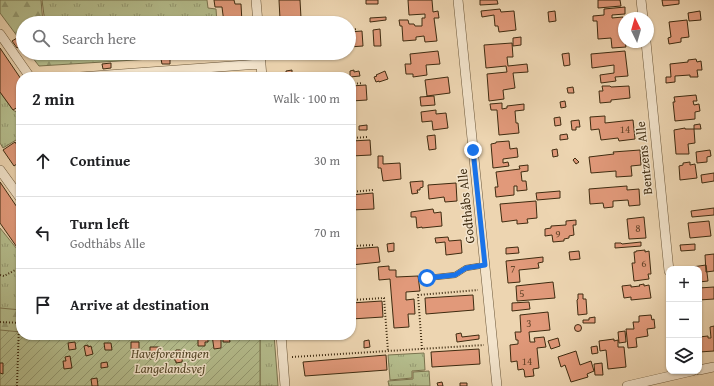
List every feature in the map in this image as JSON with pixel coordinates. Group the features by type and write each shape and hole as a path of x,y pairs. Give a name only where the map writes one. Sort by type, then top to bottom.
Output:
{"street":[{"path":"256,0 257,16"},
{"name":"Godthåbs Alle","path":"458,0 498,386"},
{"path":"641,0 642,12"},
{"path":"0,34 16,57"},
{"name":"Bentzens Alle","path":"647,48 668,266"},
{"path":"18,60 27,72"},
{"path":"261,60 262,72"},
{"path":"150,72 261,64"},
{"path":"0,170 16,192"},
{"path":"282,340 286,386"},
{"path":"702,369 714,367"},
{"path":"627,386 672,374"}],"lane":[{"path":"427,278 455,275 466,268 485,265"}],"path":[{"path":"356,84 363,83"},
{"path":"356,138 368,137"},
{"path":"356,192 373,190"},
{"path":"356,246 374,245"},
{"path":"0,276 4,276 16,270"},
{"path":"422,349 418,295 488,289"},
{"path":"356,300 384,298 388,351"},
{"path":"0,322 16,323"},
{"path":"17,386 19,340"},
{"path":"283,358 493,344"}],"green space":[{"path":"0,0 41,0 42,16 16,16 16,35 0,13"},
{"path":"42,0 207,0 208,8 216,9 216,16 44,16"},
{"path":"34,60 134,60 39,66"},
{"path":"0,92 16,112 16,140 3,148 0,143"},
{"path":"0,228 16,248 16,332 0,330"},
{"path":"0,308 16,310 16,340 54,340 0,354"},
{"name":"Haveforeningen Langelandsvej","path":"0,330 16,332 16,340 260,340 260,386 0,386"},
{"path":"260,340 274,340 278,386 260,386"},
{"path":"424,353 425,370 412,371 412,378 390,380 388,355"},
{"path":"429,371 430,386 389,386 388,381 413,379 413,372"}],"building":[{"path":"214,0 234,0 235,4 241,4 242,16 223,16 222,7 215,7"},
{"path":"279,0 300,0 301,16 280,16"},
{"path":"366,0 378,0 378,4 366,4"},
{"path":"408,0 432,0 433,12 438,11 439,18 434,18 437,41 425,42 424,36 416,37 416,40 403,41 402,26 400,26 399,20 408,20 409,24 422,26 422,18 425,18 425,14 409,15"},
{"path":"480,0 497,0 498,4 480,5"},
{"path":"598,0 620,0 621,6 598,8"},
{"path":"662,0 679,0 679,4 663,6"},
{"path":"625,7 625,12 618,12 618,15 612,15 612,18 618,17 618,48 612,48 611,38 598,39 597,21 593,21 593,16 604,15 604,9"},
{"path":"500,9 501,12 514,11 516,30 499,32 498,26 495,26 494,15 482,17 481,11"},
{"path":"555,11 556,21 549,22 548,12"},
{"path":"700,11 701,20 689,21 688,13"},
{"path":"386,17 386,20 370,22 370,18"},
{"path":"687,20 689,37 681,38 681,42 669,44 668,38 671,37 669,22"},
{"path":"380,29 381,46 374,46 373,30"},
{"path":"356,31 362,31 363,46 356,46"},
{"path":"521,37 521,45 513,46 513,38"},
{"path":"16,39 16,47 12,41"},
{"path":"512,43 513,57 507,57 508,66 527,64 528,72 513,73 515,88 503,90 504,99 489,101 487,74 507,72 506,66 486,68 484,45"},
{"path":"0,48 16,72 16,108 13,110 0,92"},
{"path":"438,51 440,64 426,65 427,75 413,77 413,74 406,74 405,64 411,64 410,54"},
{"path":"625,51 628,76 615,77 616,81 601,83 600,75 614,73 614,65 592,68 591,54"},
{"path":"569,53 570,65 564,66 562,54"},
{"path":"696,59 697,62 701,61 702,70 697,70 698,77 690,77 690,75 675,76 675,82 666,83 666,77 671,77 670,64 688,62 688,60"},
{"path":"161,60 170,60 170,64 162,64"},
{"path":"111,63 111,68 103,69 102,64"},
{"path":"359,71 360,76 356,76 356,72 354,72"},
{"path":"385,71 388,79 376,82 374,77"},
{"path":"448,77 450,93 427,96 425,80"},
{"path":"366,85 367,100 356,101 356,86"},
{"path":"602,86 629,86 630,98 600,103 599,91 603,91"},
{"path":"573,87 574,93 568,93 567,88"},
{"path":"696,95 697,101 693,101 694,105 699,104 700,111 695,112 695,119 675,121 673,102 675,102 674,97"},
{"path":"434,96 435,105 421,106 420,97"},
{"path":"565,101 566,107 561,108 560,102"},
{"path":"502,103 502,109 507,108 507,106 524,104 524,110 515,111 519,133 499,135 497,110 491,110 490,104"},
{"path":"436,110 436,114 446,113 448,128 433,130 432,121 422,122 421,112"},
{"path":"605,116 605,123 633,120 635,139 619,141 618,138 601,140 599,129 591,130 590,117"},
{"path":"560,117 561,125 555,126 554,118"},
{"path":"579,120 580,127 576,127 576,130 572,130 571,121"},
{"path":"700,124 701,129 694,129 694,125"},
{"path":"367,125 367,130 359,130 359,126"},
{"path":"685,128 694,129 695,143 688,144 689,154 676,154 674,130"},
{"path":"567,134 568,139 560,140 560,135"},
{"path":"435,135 436,149 429,150 427,136"},
{"path":"370,140 371,155 356,156 356,141"},
{"path":"509,141 510,149 517,148 518,157 503,159 503,163 508,162 509,166 493,168 491,144"},
{"path":"15,142 16,165 14,166 3,150"},
{"path":"557,149 558,156 553,157 552,150"},
{"path":"640,150 641,165 631,166 632,176 616,177 616,171 591,173 589,157 614,154 613,152"},
{"path":"710,150 711,156 707,157 707,162 697,163 696,152"},
{"path":"378,156 383,156 383,164 400,163 401,179 383,181 381,168 378,168"},
{"path":"575,158 579,162 576,164 573,160"},
{"path":"690,162 690,165 695,164 697,178 680,180 679,166 683,165 683,163"},
{"path":"528,165 528,171 521,172 522,181 526,181 527,190 517,191 517,186 514,186 514,195 496,197 495,187 498,187 496,172 520,169 519,166"},
{"path":"714,173 714,181 702,183 701,175"},
{"path":"423,181 423,187 420,188 420,190 417,190 418,193 412,194 410,182"},
{"path":"0,182 16,206 16,246 0,223"},
{"path":"456,183 457,201 445,202 444,197 429,199 428,185"},
{"path":"627,186 627,190 639,189 640,205 629,206 628,200 613,201 613,207 604,208 603,203 590,204 589,189"},
{"path":"560,191 560,198 537,200 536,193"},
{"path":"373,193 374,209 356,210 356,195"},
{"path":"536,201 537,218 527,219 528,223 517,224 517,220 502,222 500,204"},
{"path":"714,208 714,215 692,217 691,211"},
{"path":"433,209 434,213 441,212 442,226 417,228 416,217 411,217 411,212"},
{"path":"644,217 646,238 629,239 627,219"},
{"path":"576,220 576,225 573,225 574,235 564,239 564,241 553,242 552,235 545,236 545,229 551,228 551,226 566,225 566,221"},
{"path":"709,221 711,236 690,238 688,223"},
{"path":"448,237 449,241 461,240 462,253 446,255 445,242 436,243 435,238"},
{"path":"641,242 641,246 615,248 615,243 622,244"},
{"path":"394,243 394,251 388,252 387,244"},
{"path":"695,244 695,250 681,251 680,245"},
{"path":"378,247 380,262 356,264 356,249"},
{"path":"518,247 519,253 506,254 506,248"},
{"path":"645,250 645,252 649,251 651,274 648,274 649,279 634,281 632,263 635,263 634,252"},
{"path":"579,251 580,259 570,260 569,252"},
{"path":"714,254 714,271 706,272 705,255"},
{"path":"543,257 543,262 538,263 539,268 519,270 520,282 508,283 506,261"},
{"path":"706,265 708,281 702,282 702,266 699,266"},
{"path":"389,266 389,270 396,270 396,277 418,276 420,291 406,292 406,300 414,299 415,314 408,314 409,327 394,328 390,279 379,280 378,267"},
{"path":"553,282 555,298 517,301 516,286"},
{"path":"644,284 644,286 649,285 651,298 631,300 631,297 624,298 622,286 631,285 631,287"},
{"path":"714,287 714,299 702,300 702,288"},
{"path":"578,294 583,294 583,299 586,299 587,314 578,315"},
{"path":"473,295 474,310 426,314 425,298"},
{"path":"382,301 383,317 356,319 356,303"},
{"path":"529,302 530,309 512,311 512,303"},
{"path":"548,312 550,330 529,332 530,342 535,342 534,338 544,337 546,347 537,348 539,368 533,369 534,376 525,377 523,369 518,370 517,361 511,362 510,345 518,344 515,332 521,332 520,315"},
{"path":"651,315 652,320 654,319 655,328 647,329 648,336 636,338 637,347 628,348 626,329 634,329 633,322 639,322 639,316"},
{"path":"595,317 595,323 583,323 583,320 589,320 589,318"},
{"path":"578,325 581,328 578,331 575,328"},
{"path":"714,326 714,351 702,352 702,337 708,336 708,338 711,338 710,327"},
{"path":"625,331 626,342 619,343 618,332"},
{"path":"461,333 462,337 479,335 479,339 457,342 456,334"},
{"path":"558,338 560,346 551,349 548,341"},
{"path":"614,339 614,341 618,340 618,347 624,347 626,367 608,369 606,350 600,351 599,341"},
{"path":"198,340 208,340 208,342 205,342 205,346 198,346"},
{"path":"213,340 221,340 221,348 214,349"},
{"path":"223,340 230,340 230,342 223,342"},
{"path":"369,340 370,347 364,348 364,341"},
{"path":"75,342 76,349 69,350 68,343"},
{"path":"131,342 139,342 139,349 131,349"},
{"path":"104,343 111,343 112,350 105,350"},
{"path":"88,345 88,347 91,346 93,354 86,356 84,346"},
{"path":"597,346 598,353 592,354 591,347"},
{"path":"150,347 160,347 160,358 150,359"},
{"path":"479,349 480,364 432,367 431,352"},
{"path":"176,350 180,350 183,354 182,362 176,363 175,361"},
{"path":"576,351 580,365 591,361 594,371 587,374 588,377 571,382 565,365 561,367 558,357"},
{"path":"386,355 387,370 305,376 303,362"},
{"path":"70,356 72,368 64,369 63,361 66,361 65,357"},
{"path":"107,362 108,367 101,368 101,363"},
{"path":"0,363 3,363 3,374 0,373"},
{"path":"602,363 603,375 595,375 594,364"},
{"path":"97,378 98,386 92,386 91,379"},
{"path":"442,382 443,386 438,386 437,383"},
{"path":"460,383 467,383 467,386 460,386"}],"route":[{"path":"427,278 455,275 466,268 485,265 473,150"}]}
